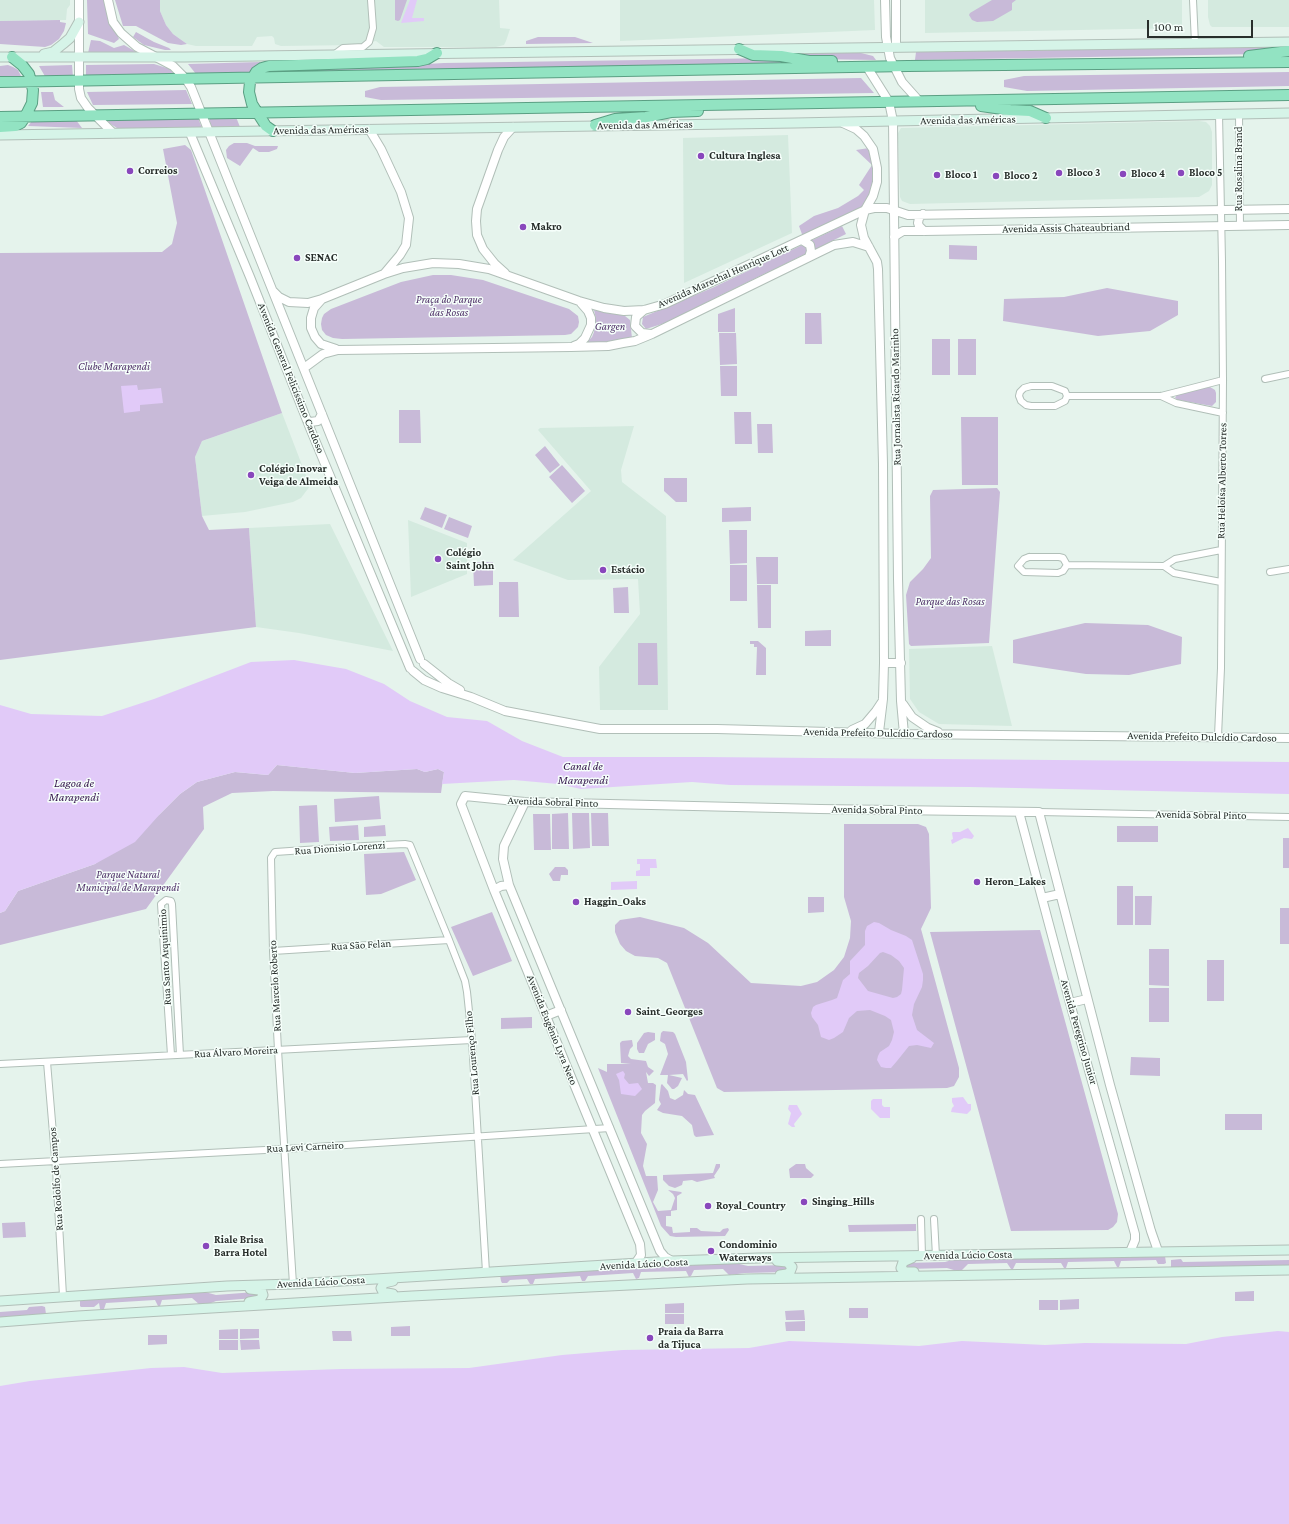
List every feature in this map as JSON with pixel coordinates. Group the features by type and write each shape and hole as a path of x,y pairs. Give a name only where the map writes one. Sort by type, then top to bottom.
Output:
{"highway":[{"path":"738,49 752,55 781,56 809,61 843,62 863,67"},
{"path":"1222,62 1236,57 1289,51"},
{"path":"272,131 266,126 252,104 249,92 249,86 253,77 258,70 265,66 418,61 427,59 437,53"},
{"path":"0,127 15,126 21,123 30,109 33,97 31,81 26,69 12,57"},
{"path":"0,82 863,67 1289,62"},
{"name":"Avenida das Américas","path":"0,117 1289,95"},
{"path":"966,100 982,106 1010,110 1034,111 1046,118"},
{"path":"595,126 615,119 646,117 671,112 700,110 712,104"}],"main road":[{"path":"36,56 52,52 63,44 70,38 79,22"},
{"path":"0,57 156,57 1289,42"},
{"name":"Avenida das Américas","path":"0,135 210,133 1289,113"},
{"name":"Avenida Lúcio Costa","path":"0,1301 227,1286 293,1284 672,1261 758,1258 1289,1250"},
{"path":"922,1256 904,1260 901,1264 901,1268 905,1272 941,1275"},
{"path":"747,1279 787,1274 792,1269 788,1262 758,1258"},
{"name":"Avenida Lúcio Costa","path":"0,1322 412,1296 747,1279 1289,1270"},
{"path":"412,1277 384,1283 381,1288 383,1292 412,1296"},
{"path":"222,1308 260,1300 263,1296 262,1292 259,1290 227,1286"}],"street":[{"path":"79,0 78,80 81,98 88,108 113,133"},
{"name":"Avenida General Felicíssimo Cardoso","path":"108,0 111,16 116,27 121,33 137,47 173,66 185,78 191,87 422,662 448,683 471,697"},
{"path":"335,54 343,48 363,47 370,42 373,28 371,0"},
{"path":"886,0 886,13 892,47"},
{"path":"896,0 896,12 890,58 902,82 919,101"},
{"path":"1193,0 1195,43"},
{"path":"886,13 896,12"},
{"name":"Rua Jornalista Ricardo Marinho","path":"863,67 889,102 893,121 898,580 901,701 904,734"},
{"name":"Rua Rosalina Brand","path":"1239,113 1240,226"},
{"name":"Rua Rosalina Brand","path":"1218,114 1221,226"},
{"name":"Rua Jornalista Ricardo Marinho","path":"841,122 852,126 859,131 871,145 876,159 877,168 877,182 873,196 865,210 861,225 864,238 877,262 881,339 884,663 883,699 879,732"},
{"path":"509,276 495,264 483,249 478,235 476,221 477,209 498,150 504,137 513,127"},
{"path":"369,129 381,149 398,184 409,218 406,245 400,255 384,274"},
{"name":"Avenida General Felicíssimo Cardoso","path":"190,133 372,578 412,669"},
{"name":"Avenida Marechal Henrique Lott","path":"273,291 289,302 308,303 322,299 384,274 412,266 442,263 479,266 579,301 604,308 624,311 644,310 666,304 865,210 880,207 894,211"},
{"name":"Avenida Assis Chateaubriand","path":"894,211 908,215 1289,209"},
{"path":"1166,210 1171,215 1172,219 1166,226"},
{"path":"924,214 919,218 918,223 924,230"},
{"name":"Avenida Assis Chateaubriand","path":"894,237 903,231 924,230 1289,225"},
{"name":"Rua Heloísa Alberto Torres","path":"1218,736 1221,668 1223,413 1221,226"},
{"path":"802,240 810,245 811,252 809,257"},
{"name":"Avenida Marechal Henrique Lott","path":"304,368 324,354 338,350 571,347 623,344 652,334 834,245 844,242 853,242 869,247"},
{"path":"250,277 251,271 255,268 264,270"},
{"path":"322,299 314,308 311,318 311,328 315,337 321,344 338,350"},
{"path":"571,347 579,344 585,338 591,325 591,318 588,311 579,301"},
{"path":"644,310 636,317 635,326 642,333 652,334"},
{"path":"881,339 887,343 895,339"},
{"path":"1265,379 1289,374"},
{"path":"1067,396 1161,396 1223,380"},
{"path":"1031,386 1052,386 1065,391 1067,396 1065,401 1054,406 1031,406 1026,405 1021,401 1019,396 1020,392 1024,388 1031,386"},
{"path":"1161,396 1176,403 1223,413"},
{"path":"307,420 314,422 318,421 322,414"},
{"path":"883,464 897,464"},
{"path":"347,517 348,512 352,509 357,508 361,511"},
{"path":"1067,565 1164,566 1175,559 1221,550"},
{"path":"1030,557 1063,558 1067,565 1063,571 1058,573 1029,573 1024,572 1018,566 1024,559 1030,557"},
{"path":"1164,566 1174,573 1222,582"},
{"path":"1270,572 1289,569"},
{"path":"372,578 376,580 382,578 385,575 384,570"},
{"path":"884,579 898,580"},
{"path":"412,669 417,672 422,671 422,662 413,659 410,663 412,669 424,680 442,688 471,697"},
{"path":"884,663 901,663"},
{"name":"Avenida Prefeito Dulcídio Cardoso","path":"471,697 505,711 600,729 717,729 879,732 904,734 1218,736 1289,738"},
{"path":"848,732 865,724 876,711 883,699"},
{"path":"901,701 912,717 928,728 942,734"},
{"name":"Avenida Sobral Pinto","path":"465,796 525,802 820,809 1289,817"},
{"name":"Avenida Eugênio Lyra Neto","path":"465,796 461,804 494,890 640,1244 641,1255 635,1264"},
{"name":"Avenida Eugênio Lyra Neto","path":"525,802 504,846 503,859 509,885 660,1251 665,1257 672,1261"},
{"name":"Avenida Peregrino Junior","path":"1019,812 1070,1004 1136,1234 1134,1244 1130,1252"},
{"name":"Avenida Peregrino Junior","path":"1039,812 1110,1086 1158,1251"},
{"name":"Rua Dionisio Lorenzi","path":"272,856 274,852 405,844 410,846"},
{"name":"Rua Lourenço Filho","path":"410,846 449,940 466,986 472,1040 486,1272"},
{"name":"Rua Marcelo Roberto","path":"272,856 273,951 293,1284"},
{"path":"494,890 501,886 509,885"},
{"path":"1042,898 1060,894"},
{"name":"Rua Santo Arquinimio","path":"171,1055 161,904 166,900 172,904 180,1055"},
{"name":"Rua São Felan","path":"273,951 449,940"},
{"path":"1070,1004 1087,999"},
{"path":"546,1016 561,1010"},
{"name":"Rua Álvaro Moreira","path":"0,1064 472,1040"},
{"name":"Rua Rodolfo de Campos","path":"48,1062 63,1296"},
{"name":"Rua Levi Carneiro","path":"0,1164 284,1149 610,1128"},
{"path":"920,1219 922,1256"},
{"path":"934,1219 936,1256"}],"shaded area":[{"path":"0,0 70,0 70,5 67,9 66,20 0,21"},
{"path":"160,0 499,0 500,28 510,29 504,45 496,47 384,47 376,41 356,45 281,46 275,44 272,36 257,37 252,46 196,46 187,44 173,34 166,25 160,11"},
{"path":"620,0 874,0 875,30 620,41"},
{"path":"925,0 1182,0 1182,28 925,33"},
{"path":"1208,0 1289,0 1289,27 1212,27 1208,17"},
{"path":"1206,122 1210,126 1212,132 1212,185 1209,191 1199,197 910,204 902,201 900,197 898,133 901,128"},
{"path":"788,135 792,233 684,283 683,138"},
{"name":"Colégio Inovar Veiga de Almeida","path":"282,413 310,486 301,498 293,502 245,512 202,516 195,457 202,441"},
{"name":"Estácio","path":"634,426 621,470 622,482 666,516 668,710 600,710 599,667 640,614 638,579 568,580 513,560 591,491 538,430 540,428"},
{"name":"Colégio Saint John","path":"408,520 467,543 467,574 411,597"},
{"path":"330,524 393,651 299,633 256,627 249,528"},
{"path":"992,646 1012,726 939,724 919,712 910,699 909,649"}],"green space":[{"path":"87,0 104,0 105,6 119,39 114,43 88,34"},
{"path":"115,0 160,0 160,11 166,25 173,34 187,44 181,45 168,43 136,26 123,26"},
{"path":"395,0 407,0 400,20 398,21 395,20"},
{"path":"992,0 1016,0 1012,3 1012,10 993,21 977,22 972,20 969,15 970,13"},
{"path":"60,20 60,22 66,23 64,31 59,39 51,45 45,47 0,44 0,21"},
{"path":"136,32 171,50 144,45 133,37"},
{"path":"538,37 575,37 593,43 526,44 526,41"},
{"path":"91,40 100,41 114,48 124,45 138,53 88,53"},
{"path":"1263,47 1285,49 1262,54 915,60 916,52"},
{"path":"799,53 861,53 873,56 876,60 812,59 798,56"},
{"path":"775,58 795,62 792,65 265,72 273,70 376,67 444,63"},
{"path":"261,62 249,74 196,74 188,64"},
{"path":"154,64 170,69 175,75 86,77 86,65"},
{"path":"8,65 18,70 22,78 0,78 0,66"},
{"path":"72,65 73,77 46,78 39,66"},
{"path":"1289,72 1289,86 1027,91 1004,87 1004,80 1024,76"},
{"path":"861,78 874,93 381,100 365,97 365,91 380,87"},
{"path":"186,90 192,104 93,105 87,92"},
{"path":"41,92 53,92 55,100 64,107 43,107"},
{"path":"236,117 240,127 210,128 210,118"},
{"path":"198,118 202,128 117,128 109,123 108,120"},
{"path":"76,120 82,128 28,126 32,121"},
{"path":"234,143 247,143 255,146 278,146 277,149 269,152 259,152 253,148 240,166 227,158 226,150"},
{"name":"Clube Marapendi","path":"185,145 191,150 282,413 202,441 195,457 202,516 209,530 249,528 256,627 0,660 0,253 162,252 172,244 177,223 163,149"},
{"path":"869,148 874,160 874,181 871,194 863,206 803,237 799,226 814,216 838,208 858,196 864,190 859,185 872,165 856,150"},
{"path":"842,226 846,234 719,296 694,311 646,329 642,324 643,317 712,288"},
{"path":"949,245 977,246 977,260 949,259"},
{"name":"Praça do Parque das Rosas","path":"433,275 451,275 483,280 569,309 578,316 578,327 571,334 565,335 342,339 333,338 326,335 322,330 322,318 324,314 331,309 401,282"},
{"path":"1107,288 1178,301 1178,315 1150,331 1098,336 1003,321 1004,299 1064,297"},
{"path":"735,308 735,332 718,332 718,314"},
{"name":"Gargen","path":"594,310 604,312 620,312 630,320 632,338 585,344 592,337 594,332 596,319"},
{"path":"805,313 821,313 822,344 805,344"},
{"path":"719,333 736,333 737,364 720,365"},
{"path":"932,339 950,339 950,375 932,375"},
{"path":"958,339 976,339 976,375 958,375"},
{"path":"720,366 737,366 737,396 721,396"},
{"path":"1210,387 1215,390 1216,393 1216,402 1212,406 1178,400 1175,398 1178,393"},
{"path":"399,410 420,410 421,443 399,443"},
{"path":"734,412 751,412 752,444 735,444"},
{"path":"961,417 998,417 998,485 962,485"},
{"path":"757,424 772,424 773,453 758,453"},
{"path":"545,446 560,465 550,473 535,455"},
{"path":"562,465 585,491 572,503 549,477"},
{"path":"664,478 687,478 687,502 676,502 664,491"},
{"name":"Parque das Rosas","path":"997,488 1000,492 989,643 911,646 909,644 906,595 910,582 923,569 931,558 930,496 933,490"},
{"path":"425,507 447,515 442,528 420,519"},
{"path":"751,507 751,521 722,522 722,508"},
{"path":"449,517 472,526 468,538 444,529"},
{"path":"729,530 747,530 747,563 730,564"},
{"path":"756,557 778,557 778,584 757,584"},
{"path":"473,562 493,562 493,585 474,586"},
{"path":"730,565 747,565 747,601 730,601"},
{"path":"499,582 518,582 519,617 499,617"},
{"path":"757,585 771,585 771,628 758,628"},
{"path":"628,587 629,613 614,613 613,588"},
{"path":"1085,623 1148,625 1182,637 1181,664 1129,675 1086,674 1013,663 1013,640"},
{"path":"831,630 831,646 805,646 805,631"},
{"path":"750,641 758,641 766,648 766,675 756,675 757,647 754,647 754,644 750,644"},
{"path":"638,643 657,643 658,685 638,685"},
{"name":"Parque Natural Municipal de Marapendi","path":"277,765 355,773 417,769 425,772 438,769 444,772 441,793 273,791 232,793 203,807 204,829 146,909 0,945 0,913 5,911 18,891 95,864 160,814 180,794 197,782 235,772 268,775"},
{"path":"379,796 381,819 335,822 334,799"},
{"path":"317,805 319,842 300,843 299,806"},
{"path":"568,813 569,849 552,849 552,814"},
{"path":"572,813 589,813 590,848 573,849"},
{"path":"591,813 608,813 609,846 592,846"},
{"path":"533,814 550,814 551,850 534,850"},
{"path":"844,824 918,824 926,827 929,834 931,908 921,929 959,1068 959,1077 954,1086 947,1088 724,1092 717,1088 667,963 658,958 635,956 626,951 620,944 615,932 615,925 620,920 640,917 684,928 708,943 751,983 801,986 817,982 834,970 844,957 850,938 851,921 844,897"},
{"path":"358,825 359,840 330,841 329,827"},
{"path":"385,825 386,836 364,837 364,827"},
{"path":"1117,826 1158,826 1158,842 1117,842"},
{"path":"1283,838 1289,838 1289,868 1283,868"},
{"path":"404,852 416,880 381,894 366,895 364,854"},
{"path":"555,867 565,867 568,870 568,875 561,875 560,881 553,881 549,874"},
{"path":"1117,886 1133,886 1133,925 1117,925"},
{"path":"1135,896 1152,896 1151,925 1135,925"},
{"path":"808,897 824,897 824,912 808,913"},
{"path":"1280,908 1289,908 1289,944 1280,944"},
{"path":"492,912 512,961 473,976 451,927"},
{"path":"1040,930 1118,1214 1117,1222 1108,1230 1011,1231 930,932"},
{"path":"1149,949 1169,949 1169,986 1149,985"},
{"path":"1207,960 1224,960 1224,1001 1207,1001"},
{"path":"1149,988 1169,988 1169,1022 1149,1022"},
{"path":"532,1017 532,1028 501,1029 501,1018"},
{"path":"663,1031 673,1032 675,1034 686,1062 687,1081 683,1074 669,1075 682,1078 678,1086 674,1089 672,1089 667,1083 668,1075 660,1075 668,1054 665,1044 660,1041 661,1033"},
{"path":"644,1033 655,1033 655,1040 648,1044 644,1053 639,1053 637,1043"},
{"path":"632,1040 633,1046 630,1049 628,1056 631,1059 646,1061 648,1067 654,1071 649,1076 646,1072 648,1083 653,1083 656,1085 655,1103 642,1115 641,1133 647,1144 643,1166 646,1176 657,1176 658,1190 653,1202 658,1211 671,1210 675,1198 668,1190 681,1192 682,1193 677,1196 677,1210 671,1211 671,1216 666,1216 666,1226 672,1227 673,1233 690,1232 690,1228 697,1228 701,1231 720,1232 723,1229 728,1228 729,1230 725,1236 676,1237 670,1236 661,1226 598,1068 607,1072 607,1064 631,1064 621,1063 620,1043 622,1041"},
{"path":"1131,1057 1160,1058 1160,1076 1130,1075"},
{"path":"662,1084 668,1091 670,1098 675,1100 683,1095 684,1090 688,1094 695,1095 714,1135 696,1137 694,1135 692,1125 682,1116 663,1113 657,1110 661,1104 659,1100"},
{"path":"1225,1114 1262,1114 1262,1130 1225,1130"},
{"path":"716,1164 720,1164 720,1167 714,1176 715,1178 697,1182 692,1180 683,1181 682,1185 675,1188 669,1186 663,1180 663,1175 713,1173"},
{"path":"796,1164 805,1164 806,1168 814,1175 811,1178 790,1178 789,1169"},
{"path":"25,1222 26,1237 3,1238 2,1223"},
{"path":"916,1224 916,1231 849,1232 848,1225"},
{"path":"1165,1256 1166,1263 1164,1264 1158,1264 1156,1260 1121,1261 1119,1267 1117,1267 1114,1261 1068,1262 1066,1268 1064,1268 1061,1263 1016,1263 1013,1269 1011,1269 1007,1263 968,1264 961,1271 957,1271 947,1268 907,1269 905,1264 945,1262 955,1259"},
{"path":"1181,1259 1183,1262 1289,1260 1289,1266 1171,1268 1171,1260"},
{"path":"735,1263 748,1266 785,1265 788,1267 785,1272 729,1275 723,1269 694,1270 689,1277 686,1271 641,1272 639,1278 636,1279 633,1273 588,1276 585,1281 582,1281 580,1276 535,1279 533,1284 530,1284 527,1279 510,1280 507,1283 502,1283 500,1275"},
{"path":"1254,1291 1254,1301 1235,1301 1235,1292"},
{"path":"205,1292 216,1295 255,1292 257,1296 255,1298 216,1301 206,1305 200,1305 192,1298 162,1300 160,1306 158,1306 155,1300 106,1303 104,1309 100,1309 99,1303 94,1307 80,1306 80,1299"},
{"path":"1079,1299 1079,1309 1060,1310 1060,1300"},
{"path":"1039,1300 1058,1300 1058,1310 1039,1310"},
{"path":"684,1303 684,1313 665,1313 665,1304"},
{"path":"29,1307 45,1307 46,1314 0,1318 0,1312 27,1310"},
{"path":"849,1308 868,1308 868,1318 849,1318"},
{"path":"804,1310 805,1320 786,1320 785,1311"},
{"path":"665,1314 684,1314 684,1324 665,1324"},
{"path":"805,1321 805,1331 786,1331 785,1322"},
{"path":"410,1326 410,1336 391,1336 391,1327"},
{"path":"238,1329 238,1339 219,1339 219,1330"},
{"path":"240,1329 259,1329 259,1338 240,1339"},
{"path":"332,1331 351,1331 352,1341 333,1341"},
{"path":"148,1335 167,1335 167,1344 148,1345"},
{"path":"219,1340 238,1340 238,1350 219,1350"},
{"path":"240,1340 259,1340 260,1349 241,1350"}],"water":[{"path":"410,0 417,0 412,18 424,18 424,21 401,23"},
{"path":"137,385 138,390 161,388 163,403 140,405 140,411 124,413 121,386"},
{"name":"Lagoa de Marapendi","path":"294,660 346,669 384,684 410,701 447,717 487,721 522,741 563,757 1289,762 1289,794 970,787 730,785 692,782 581,789 558,784 514,780 442,784 444,772 438,769 425,772 417,769 355,773 277,765 268,775 235,772 197,782 180,794 135,842 95,864 18,891 5,911 0,913 0,705 31,714 102,716 154,699 251,662"},
{"path":"968,828 974,836 972,839 964,838 952,844 951,840 953,839 953,832 960,832"},
{"path":"637,859 656,859 657,868 650,868 650,876 636,876 636,871 640,870 640,864 637,864"},
{"path":"637,881 637,889 611,890 611,882"},
{"path":"874,922 879,923 912,940 923,974 922,987 914,1004 912,1015 917,1030 934,1043 931,1048 917,1045 909,1046 891,1068 881,1067 877,1060 880,1052 889,1046 892,1040 894,1032 891,1020 870,1010 857,1011 849,1018 843,1032 829,1040 821,1037 818,1025 811,1013 813,1007 816,1005 837,998 843,980 850,974 850,961 865,945 865,931 867,926","holes":["883,952 891,955 899,961 904,968 901,994 893,998 868,991 858,978 859,973 880,953"]},
{"path":"623,1071 625,1074 624,1078 629,1084 638,1083 642,1089 635,1096 621,1094 619,1080 616,1074"},
{"path":"963,1097 968,1104 971,1104 971,1110 967,1114 951,1112 954,1106 952,1098"},
{"path":"873,1099 882,1099 882,1105 884,1107 890,1107 890,1118 880,1118 871,1109 871,1101"},
{"path":"789,1105 797,1105 802,1114 794,1124 795,1127 788,1124 791,1113 788,1109"},
{"path":"1278,1331 1289,1332 1289,1524 0,1524 0,1386 30,1381 151,1368 184,1367 222,1373 342,1369 469,1368 562,1355 623,1350 749,1348 789,1341 919,1346 962,1341 1045,1345 1085,1343 1186,1344 1222,1337"}],"place":[{"name":"Cultura Inglesa","path":"701,156"},
{"name":"Correios","path":"130,171"},
{"name":"Bloco 3","path":"1059,173"},
{"name":"Bloco 5","path":"1181,173"},
{"name":"Bloco 4","path":"1123,174"},
{"name":"Bloco 1","path":"937,175"},
{"name":"Bloco 2","path":"996,176"},
{"name":"Makro","path":"523,227"},
{"name":"SENAC","path":"297,258"},
{"name":"Colégio Inovar Veiga de Almeida","path":"251,475"},
{"name":"Colégio Saint John","path":"438,559"},
{"name":"Estácio","path":"603,570"},
{"name":"Heron_Lakes","path":"977,882"},
{"name":"Haggin_Oaks","path":"576,902"},
{"name":"Saint_Georges","path":"628,1012"},
{"name":"Singing_Hills","path":"804,1202"},
{"name":"Royal_Country","path":"708,1206"},
{"name":"Riale Brisa Barra Hotel","path":"206,1246"},
{"name":"Condominio Waterways","path":"711,1251"},
{"name":"Praia da Barra da Tijuca","path":"650,1338"}],"water label":[{"name":"Canal de Marapendi","path":"583,773"}]}
